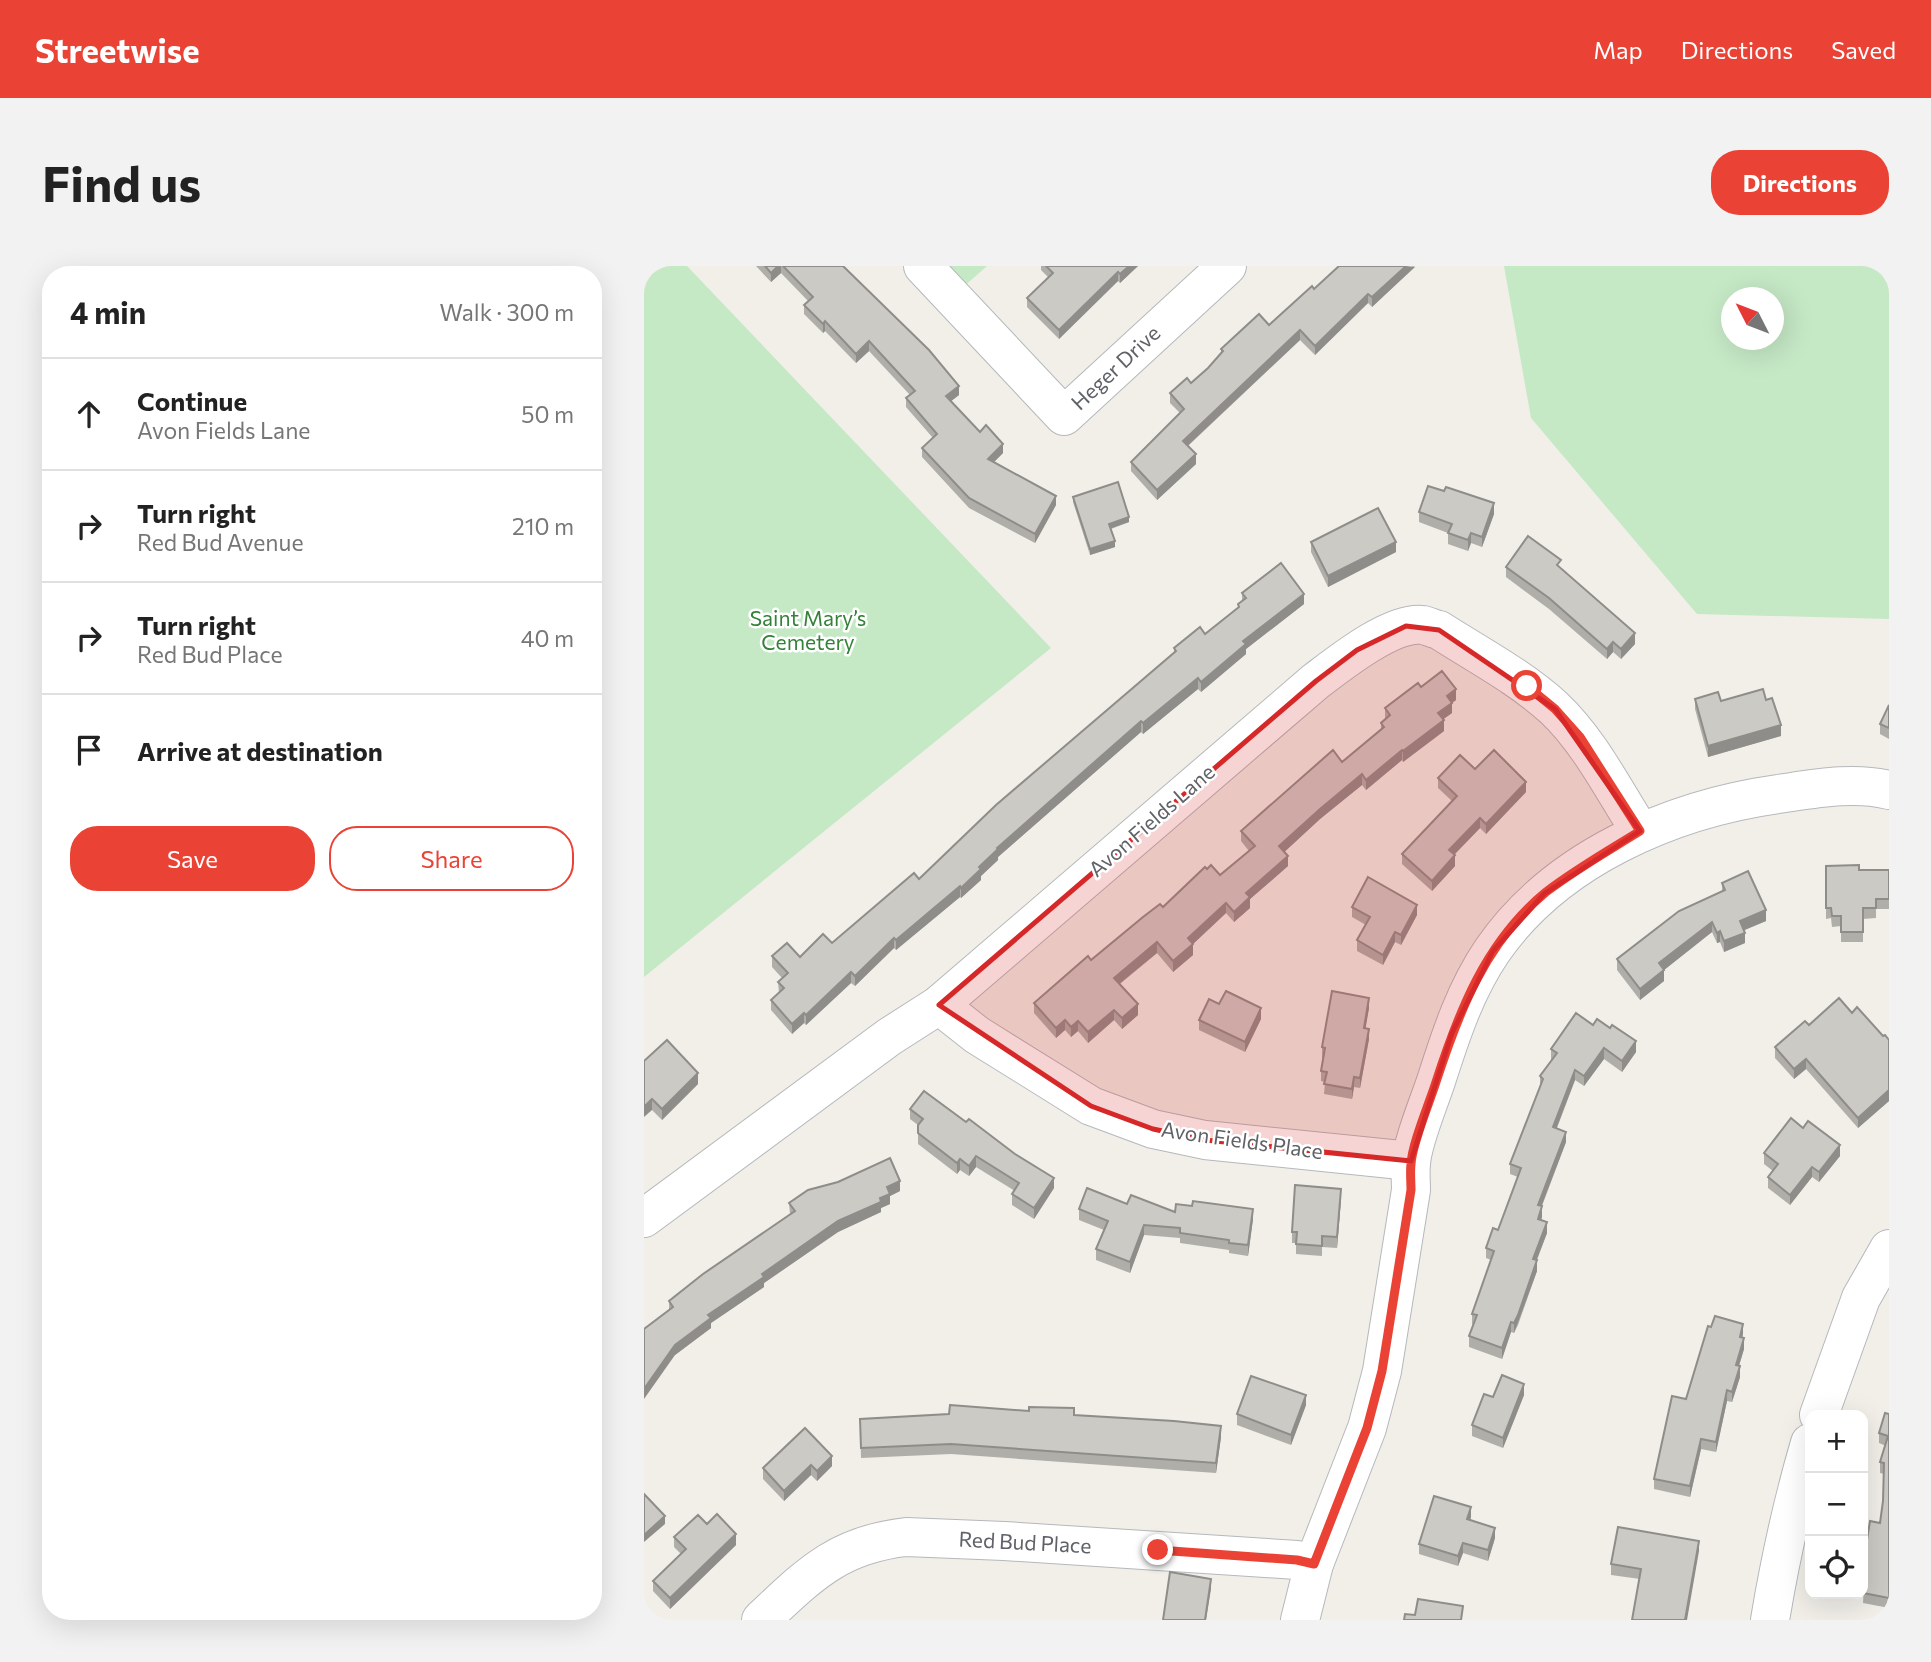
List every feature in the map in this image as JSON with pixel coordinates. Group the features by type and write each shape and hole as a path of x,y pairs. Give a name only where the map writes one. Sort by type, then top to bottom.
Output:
{"street":[{"name":"Heger Drive","path":"923,266 1064,416 1227,266"},
{"name":"Avon Fields Lane","path":"644,1218 889,1037 939,1005 1316,681 1357,650 1406,626 1423,625 1439,630 1527,686 1555,709 1580,737 1640,831"},
{"path":"1300,1620 1314,1564 1367,1428 1382,1371 1411,1190 1411,1161 1452,1032 1473,983 1493,951 1517,920 1544,894 1575,871 1640,831 1696,811 1750,798 1859,786 1889,790"},
{"name":"Avon Fields Place","path":"939,1005 977,1035 1091,1106 1153,1129 1205,1140 1411,1161"},
{"path":"1821,1410 1861,1298 1889,1249"},
{"path":"1770,1620 1780,1561 1805,1460"},
{"name":"Red Bud Place","path":"761,1620 805,1578 825,1563 881,1540 905,1537 1158,1550 1297,1560 1314,1564"}],"highlighted area":[{"path":"1406,626 1439,630 1555,709 1640,831 1544,894 1493,951 1452,1033 1411,1161 1205,1140 1153,1129 1091,1106 939,1005 1316,681 1357,650"}],"green space":[{"name":"Saint Mary’s Cemetery","path":"644,266 687,266 1051,648 644,977"},
{"path":"923,266 987,266 952,297"},
{"path":"1504,266 1889,266 1889,619 1697,614 1531,418"}],"building":[{"path":"765,266 778,266 771,273"},
{"path":"783,266 843,266 929,350 959,386 946,396 980,432 986,425 1003,444 988,459 1056,496 1035,534 969,498 922,448 937,434 906,398 915,391 869,341 856,354 825,321 823,324 804,305 813,297"},
{"path":"1046,266 1129,266 1120,274 1118,272 1059,330 1027,298 1053,273"},
{"path":"1339,266 1406,266 1372,297 1368,294 1315,346 1300,330 1183,441 1196,454 1157,490 1131,462 1184,409 1170,393 1187,378 1191,383 1208,368 1223,351 1221,349 1259,314 1269,325 1312,286 1314,289"},
{"path":"1118,482 1129,517 1109,524 1115,541 1090,549 1073,497"},
{"path":"1428,486 1444,491 1446,487 1494,503 1482,537 1471,533 1468,540 1448,533 1452,524 1419,512"},
{"path":"1378,508 1396,542 1328,576 1311,542"},
{"path":"1528,536 1561,560 1557,565 1635,633 1621,649 1613,642 1607,649 1549,598 1506,567"},
{"path":"1281,563 1304,594 1243,641 1246,644 1201,682 1198,678 1143,723 1141,721 997,848 979,867 981,869 961,888 960,886 896,940 894,938 855,976 851,972 806,1015 804,1013 792,1024 771,1000 784,988 778,982 788,973 772,956 787,943 800,957 823,934 832,943 914,873 919,879 996,805 1176,651 1174,648 1200,627 1205,634 1239,607 1238,604 1246,598 1242,593"},
{"path":"1442,671 1456,689 1447,696 1452,703 1438,713 1444,720 1366,780 1362,774 1320,809 1279,846 1288,856 1246,893 1250,897 1234,912 1226,903 1188,938 1193,944 1173,961 1157,942 1114,978 1138,1004 1122,1018 1114,1010 1088,1032 1078,1021 1071,1027 1065,1020 1056,1028 1034,1003 1088,956 1091,960 1160,904 1163,907 1205,867 1207,869 1211,865 1220,875 1255,846 1241,831 1333,750 1342,762 1384,727 1381,723 1390,715 1385,708 1418,683 1421,687"},
{"path":"1763,689 1766,700 1772,698 1781,725 1708,746 1695,699 1718,692 1721,701"},
{"path":"1889,705 1889,728 1880,724"},
{"path":"1494,750 1526,782 1486,824 1480,818 1449,850 1455,855 1432,881 1402,854 1457,796 1438,778 1460,755 1475,769"},
{"path":"1859,865 1859,870 1889,870 1889,899 1876,899 1876,908 1863,908 1863,932 1841,932 1841,916 1832,916 1831,908 1826,908 1826,866"},
{"path":"1748,871 1766,910 1740,921 1745,933 1724,941 1712,922 1659,963 1664,970 1640,989 1617,959 1679,911 1725,890 1722,883"},
{"path":"1368,877 1417,905 1401,935 1395,932 1383,955 1357,940 1370,917 1352,907"},
{"path":"1226,991 1261,1008 1245,1042 1199,1020 1209,999 1219,1004"},
{"path":"1332,991 1369,998 1364,1028 1369,1029 1360,1078 1354,1077 1352,1089 1324,1084 1327,1072 1321,1071 1325,1048 1322,1047"},
{"path":"1839,998 1852,1013 1857,1007 1889,1040 1889,1090 1858,1118 1806,1059 1794,1069 1775,1047 1805,1021 1809,1025"},
{"path":"1576,1013 1593,1025 1597,1019 1610,1028 1612,1025 1636,1041 1622,1061 1604,1048 1584,1076 1575,1070 1553,1127 1566,1132 1538,1205 1542,1206 1538,1219 1547,1222 1533,1259 1537,1260 1518,1315 1514,1323 1511,1322 1502,1348 1469,1336 1477,1315 1472,1314 1494,1251 1486,1248 1493,1228 1498,1230 1521,1168 1510,1164 1543,1079 1540,1076 1557,1053 1551,1049"},
{"path":"667,1040 698,1073 662,1109 652,1099 644,1107 644,1061"},
{"path":"924,1091 966,1122 969,1119 1015,1154 1054,1178 1034,1208 1012,1194 1019,1183 976,1156 969,1166 960,1159 957,1163 918,1133 918,1125 923,1119 910,1109"},
{"path":"1791,1118 1803,1128 1808,1121 1840,1145 1819,1172 1812,1167 1790,1195 1768,1177 1778,1164 1764,1153"},
{"path":"890,1158 900,1181 887,1187 890,1194 880,1198 881,1202 838,1221 708,1315 711,1318 675,1345 644,1389 644,1329 673,1307 669,1301 703,1274 795,1211 789,1203 808,1190 838,1182"},
{"path":"1295,1185 1341,1189 1337,1237 1322,1236 1322,1246 1296,1244 1297,1232 1292,1232"},
{"path":"1087,1188 1127,1204 1131,1195 1175,1212 1176,1204 1192,1206 1193,1201 1253,1209 1248,1245 1180,1233 1180,1228 1144,1225 1130,1262 1096,1249 1108,1221 1079,1209"},
{"path":"1715,1316 1743,1324 1740,1337 1744,1338 1736,1365 1740,1366 1732,1392 1727,1390 1716,1442 1701,1439 1690,1486 1654,1479 1672,1396 1686,1399 1708,1326 1711,1327"},
{"path":"1502,1375 1524,1384 1503,1438 1472,1425 1484,1394 1493,1397"},
{"path":"1251,1376 1306,1395 1291,1435 1237,1414"},
{"path":"950,1405 1029,1411 1029,1407 1074,1408 1074,1415 1221,1426 1216,1463 951,1444 861,1448 860,1419 949,1414"},
{"path":"1885,1413 1889,1414 1889,1598 1868,1594 1868,1534 1870,1521 1880,1523 1884,1463 1880,1462 1888,1436 1879,1433"},
{"path":"805,1428 832,1456 817,1471 811,1465 784,1491 763,1468"},
{"path":"644,1494 665,1516 644,1535"},
{"path":"1434,1496 1471,1507 1467,1519 1495,1528 1488,1550 1463,1543 1458,1556 1419,1544"},
{"path":"717,1514 736,1534 670,1598 653,1581 686,1549 674,1537 698,1515 707,1524"},
{"path":"1618,1527 1699,1541 1685,1620 1632,1620 1641,1569 1611,1564"},
{"path":"1170,1572 1211,1579 1205,1620 1163,1620"},
{"path":"1418,1599 1463,1606 1461,1620 1404,1620 1405,1614 1415,1615"}],"route":[{"path":"1158,1550 1297,1560 1314,1564 1367,1428 1382,1371 1411,1190 1411,1161 1452,1032 1473,983 1517,920 1544,894 1575,871 1640,831 1580,737 1555,709 1527,686"}]}
